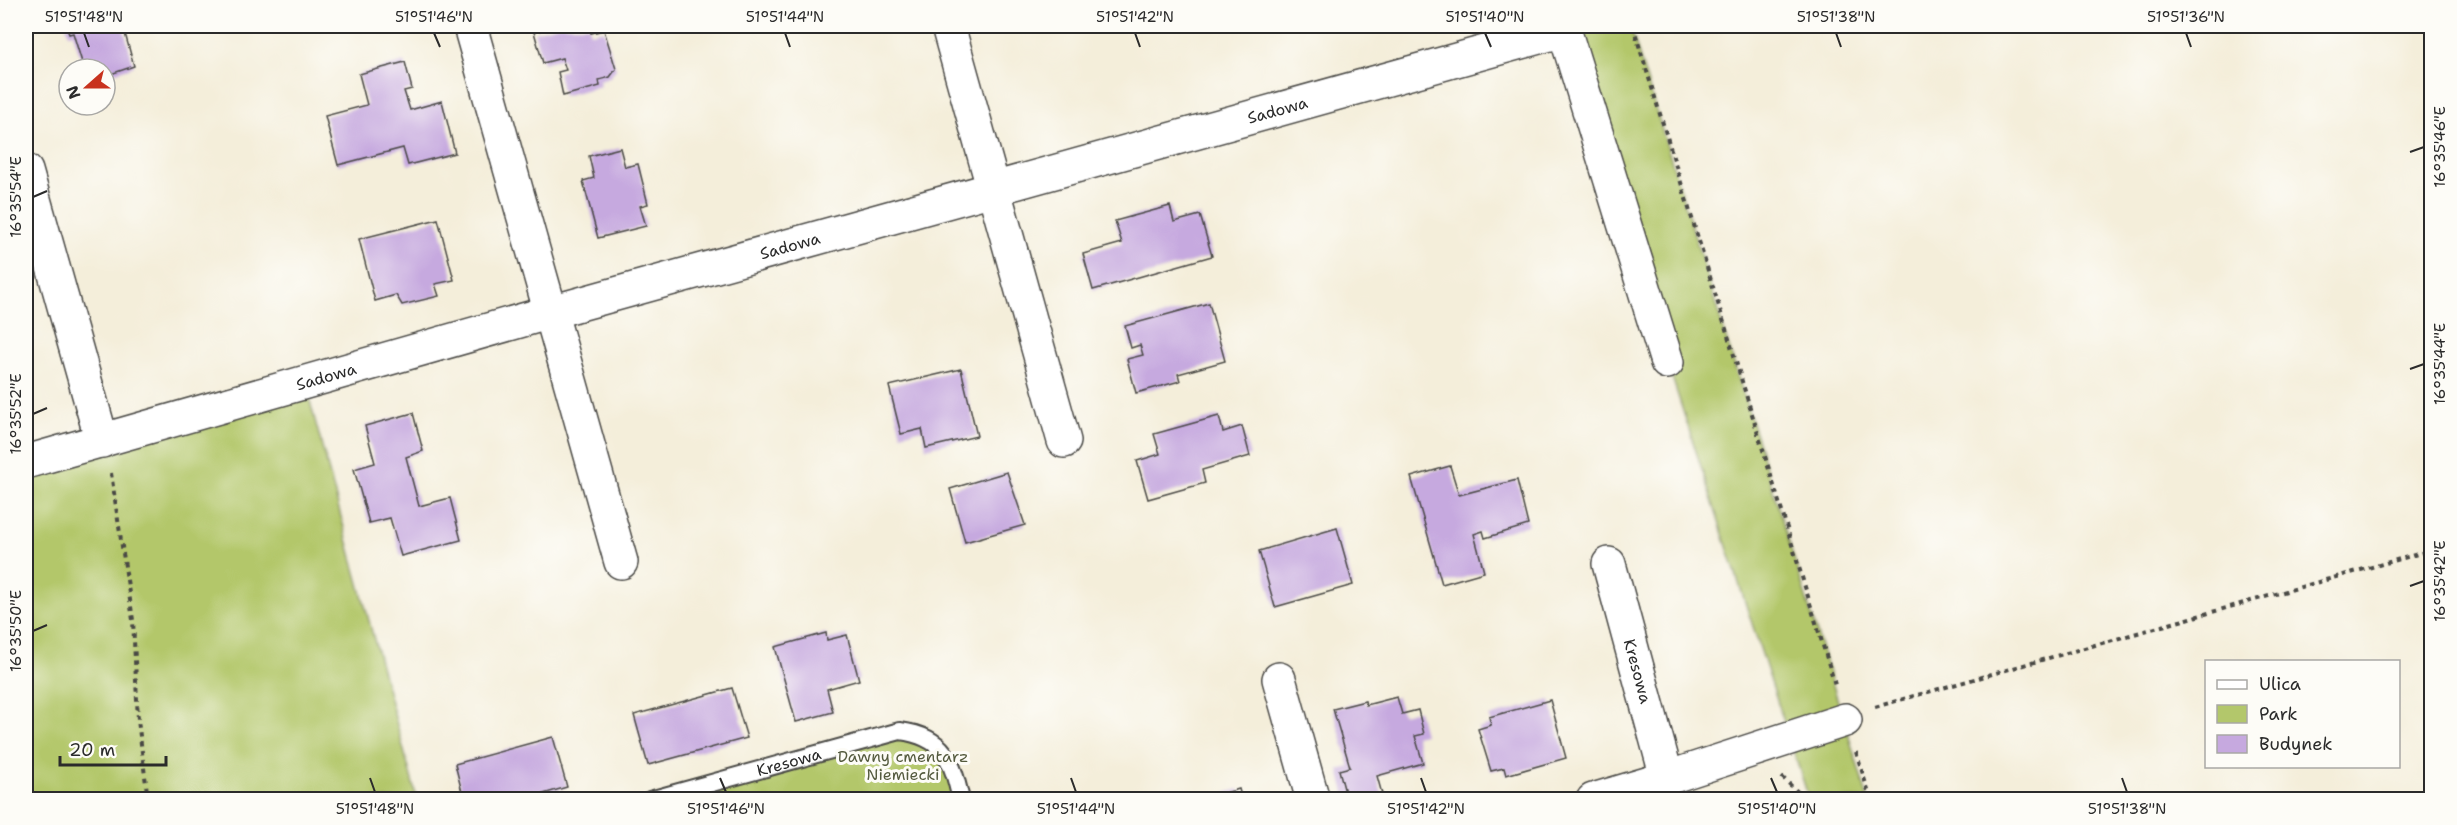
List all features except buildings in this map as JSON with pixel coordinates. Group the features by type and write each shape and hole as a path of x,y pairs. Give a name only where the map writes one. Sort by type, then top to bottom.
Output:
{"street":[{"path":"470,26 621,562"},
{"path":"948,26 1064,441"},
{"name":"Sadowa","path":"26,462 1564,28 1666,362"},
{"path":"26,171 102,441"},
{"name":"Kresowa","path":"1609,564 1667,778"},
{"path":"1279,679 1313,800"},
{"path":"1593,800 1845,720"}],"lane":[{"name":"Kresowa","path":"650,800 900,731 917,733 933,741 946,754 954,770 961,800"}],"path":[{"path":"1634,26 1871,800"},
{"path":"102,441 111,472 133,620 138,720 148,800"},
{"path":"1876,706 2432,550"}],"green space":[{"path":"1563,26 1630,26 1868,799 1809,799 1667,362"},
{"path":"305,383 417,799 26,800 26,462"},
{"name":"Dawny cmentarz Niemiecki","path":"883,735 933,741 961,800 650,800"}]}
